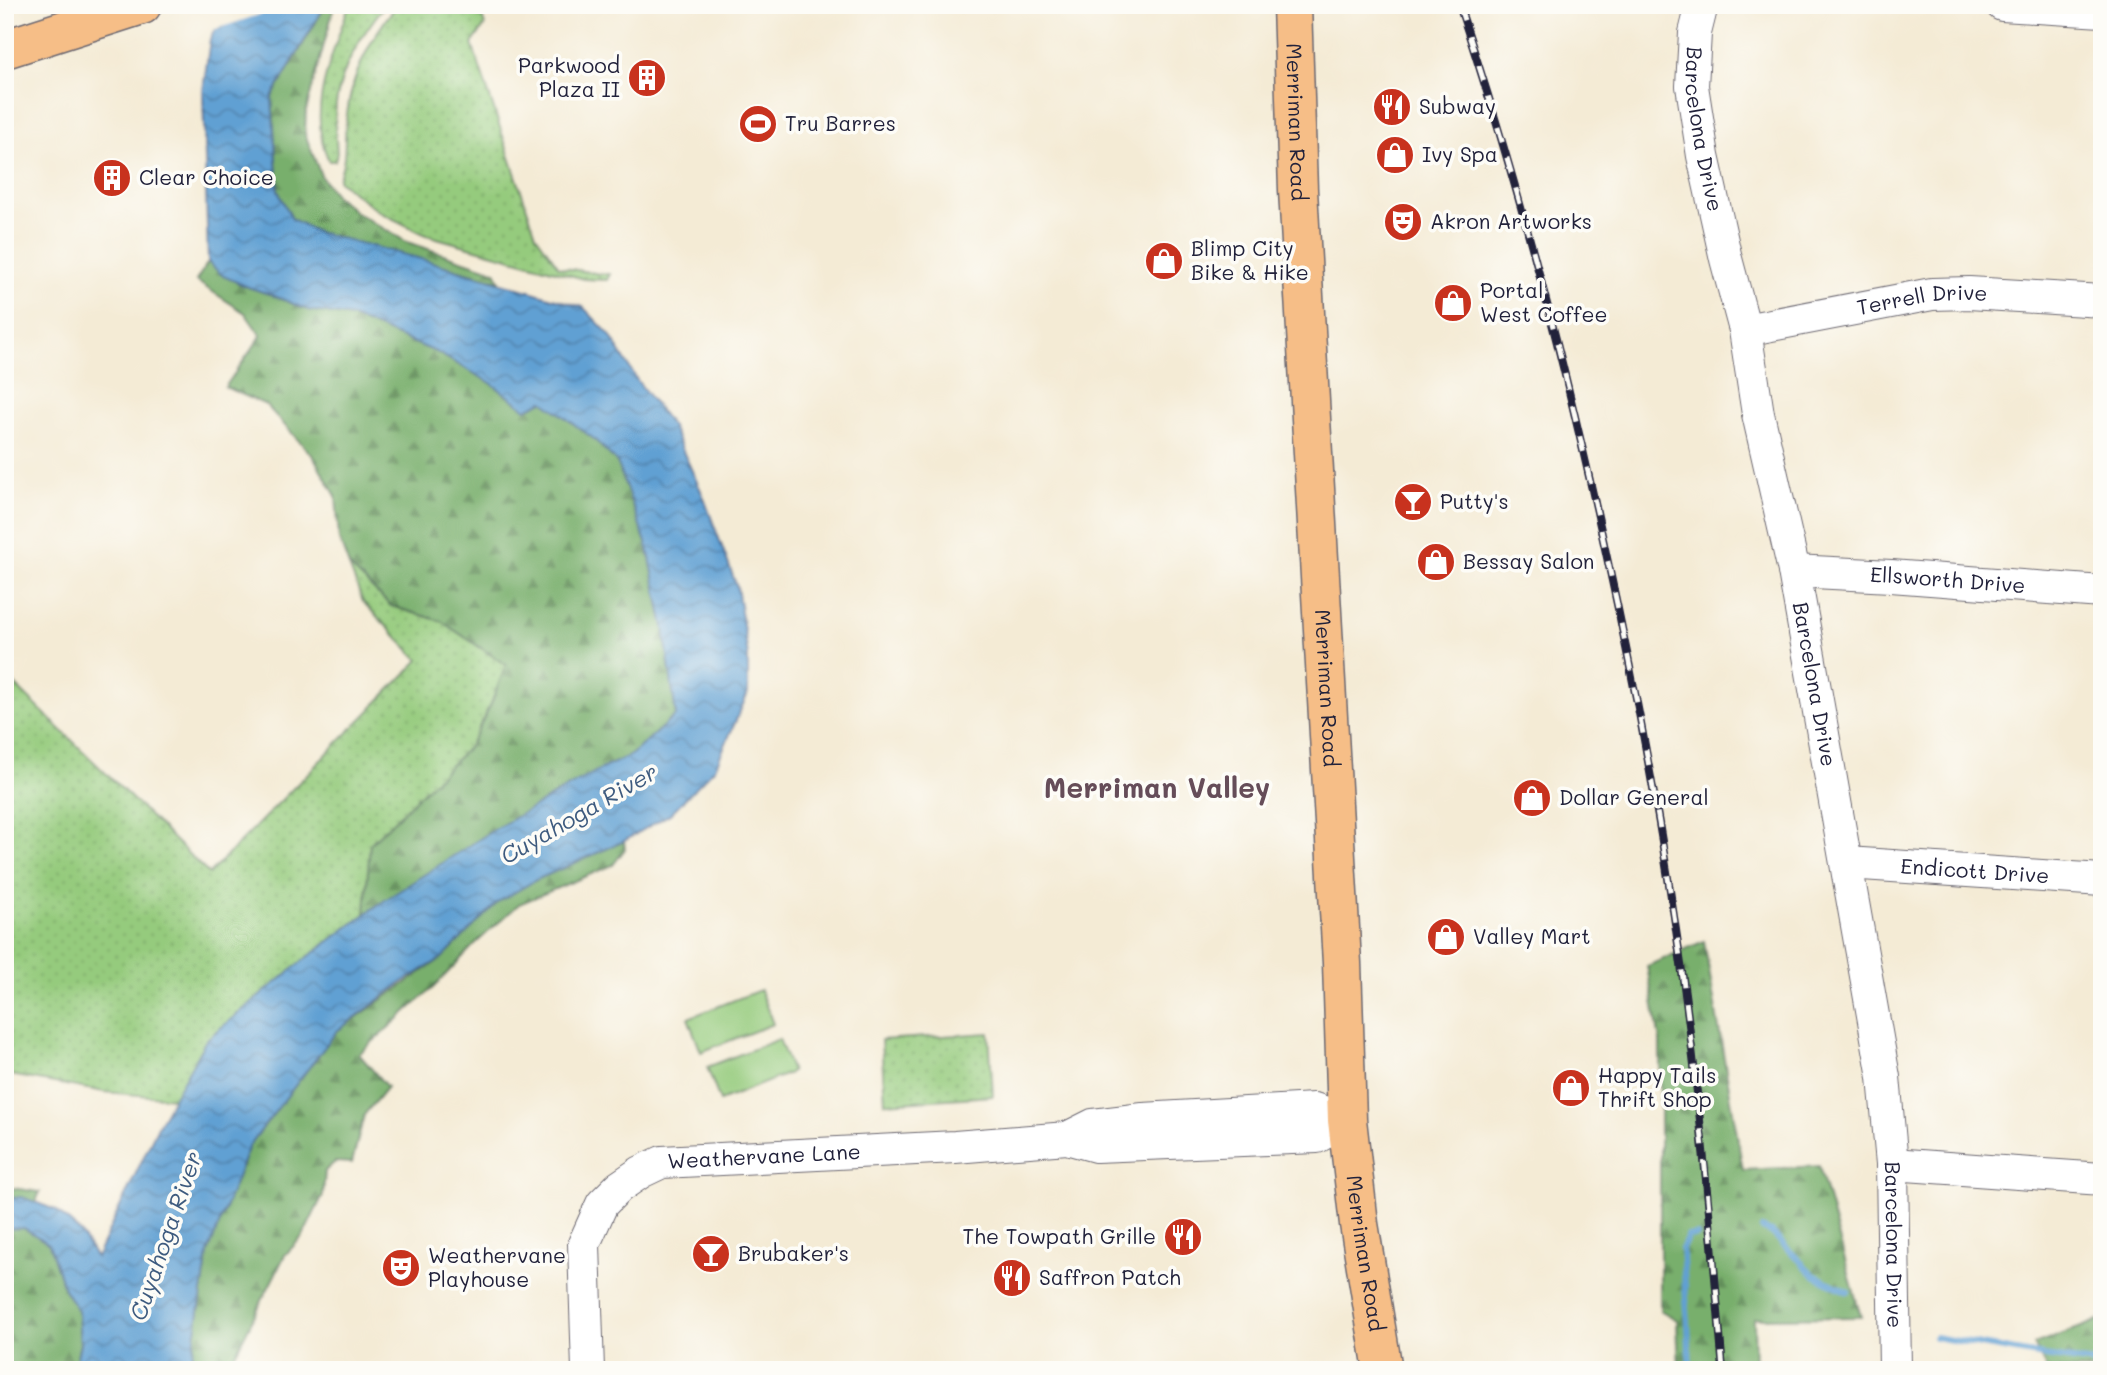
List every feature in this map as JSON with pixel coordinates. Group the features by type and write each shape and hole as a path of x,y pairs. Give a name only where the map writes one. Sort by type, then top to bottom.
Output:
{"main road":[{"path":"5,49 142,5"},
{"name":"Merriman Road","path":"1292,5 1299,201 1342,963 1347,1120 1359,1224 1383,1370"}],"street":[{"name":"Barcelona Drive","path":"1702,5 1695,33 1692,86 1703,156 1745,330 1758,414 1794,571 1884,1077 1892,1164 1895,1370"},
{"path":"2002,5 2102,11"},
{"name":"Terrell Drive","path":"1745,330 1932,294 1969,293 2102,301"},
{"name":"Ellsworth Drive","path":"1794,571 2102,592"},
{"name":"Endicott Drive","path":"1847,863 2102,880"},
{"name":"Weathervane Lane","path":"588,1370 584,1244 602,1204 619,1186 662,1162 1067,1138 1096,1146 1129,1133 1214,1128 1317,1137 1347,1120"},
{"path":"1892,1164 2102,1180"}],"green space":[{"path":"326,5 333,11 306,111 305,134 322,178 336,196 357,213 407,242 495,271 500,281 317,232 292,219 278,191 272,97"},
{"path":"349,5 385,5 361,39 343,77 335,110 337,154 335,161 329,161 322,142 321,103 329,63"},
{"path":"397,5 478,5 485,25 472,44 536,235 559,267 610,274 607,280 584,279 426,235 381,213 340,182 338,179 343,163 346,122 353,84 371,43"},
{"path":"208,262 224,276 248,287 308,310 352,317 436,352 491,383 525,408 543,400 594,439 617,462 648,548 664,627 676,715 631,755 597,771 495,829 365,914 370,844 469,747 491,704 506,665 441,621 391,606 349,566 339,539 336,496 313,456 266,405 225,387 261,336 245,313 196,281"},
{"path":"349,566 391,606 441,621 506,665 491,704 469,747 370,844 365,914 206,1040 174,1098 104,1092 5,1074 5,675 209,874 419,660 363,602"},
{"path":"624,841 625,849 613,865 519,904 475,944 434,987 359,1054 387,1087 364,1115 352,1163 335,1162 325,1171 323,1195 303,1236 285,1255 227,1370 190,1370 208,1253 249,1146 337,1031 442,958 498,902 536,880"},
{"path":"1704,941 1743,1170 1819,1166 1861,1317 1754,1318 1755,1370 1679,1370 1677,1320 1660,1310 1660,1041 1647,966"},
{"path":"760,990 773,1024 701,1052 688,1018"},
{"path":"989,1033 993,1096 885,1103 881,1040"},
{"path":"779,1039 792,1072 720,1101 707,1067"},
{"path":"5,1187 40,1192 24,1228 49,1244 64,1289 78,1311 80,1344 74,1370 5,1370 8,1279 5,1278"},
{"path":"2102,1319 2102,1370 2047,1370 2034,1345"}],"water":[{"name":"Cuyahoga River","path":"227,5 325,5 272,97 278,191 292,219 317,232 418,258 583,307 610,335 637,380 672,427 702,493 737,587 748,655 748,693 715,768 670,814 624,841 536,880 498,902 442,958 403,982 337,1031 249,1146 208,1253 190,1370 74,1370 80,1344 78,1311 64,1289 49,1244 24,1228 5,1229 5,1199 22,1197 56,1210 79,1231 96,1258 161,1120 206,1040 300,963 379,904 495,829 597,771 631,755 676,715 664,627 648,548 617,462 594,439 543,401 526,409 491,383 436,352 352,317 308,310 248,287 223,276 208,262 203,91 210,39"}],"pier":[{"path":"223,5 289,5 210,31"}],"waterway":[{"path":"1762,1228 1771,1232 1814,1275 1848,1292"},
{"path":"1690,1370 1682,1249 1688,1236 1697,1235"},
{"path":"1935,1337 2102,1364"}],"railway":[{"path":"1459,5 1502,140 1558,346 1632,676 1655,800 1684,986 1697,1089 1723,1370"}],"place":[{"name":"Parkwood Plaza II","path":"647,78"},
{"name":"Subway","path":"1392,107"},
{"name":"Tru Barres","path":"758,124"},
{"name":"Ivy Spa","path":"1395,155"},
{"name":"Clear Choice","path":"112,178"},
{"name":"Akron Artworks","path":"1403,222"},
{"name":"Blimp City Bike & Hike","path":"1164,261"},
{"name":"Portal West Coffee","path":"1453,303"},
{"name":"Putty's","path":"1413,502"},
{"name":"Bessay Salon","path":"1436,562"},
{"name":"Dollar General","path":"1532,798"},
{"name":"Valley Mart","path":"1446,937"},
{"name":"Happy Tails Thrift Shop","path":"1571,1088"},
{"name":"The Towpath Grille","path":"1183,1237"},
{"name":"Brubaker's","path":"711,1254"},
{"name":"Weathervane Playhouse","path":"401,1268"},
{"name":"Saffron Patch","path":"1012,1278"}],"district":[{"name":"Merriman Valley","path":"1157,788"}]}
